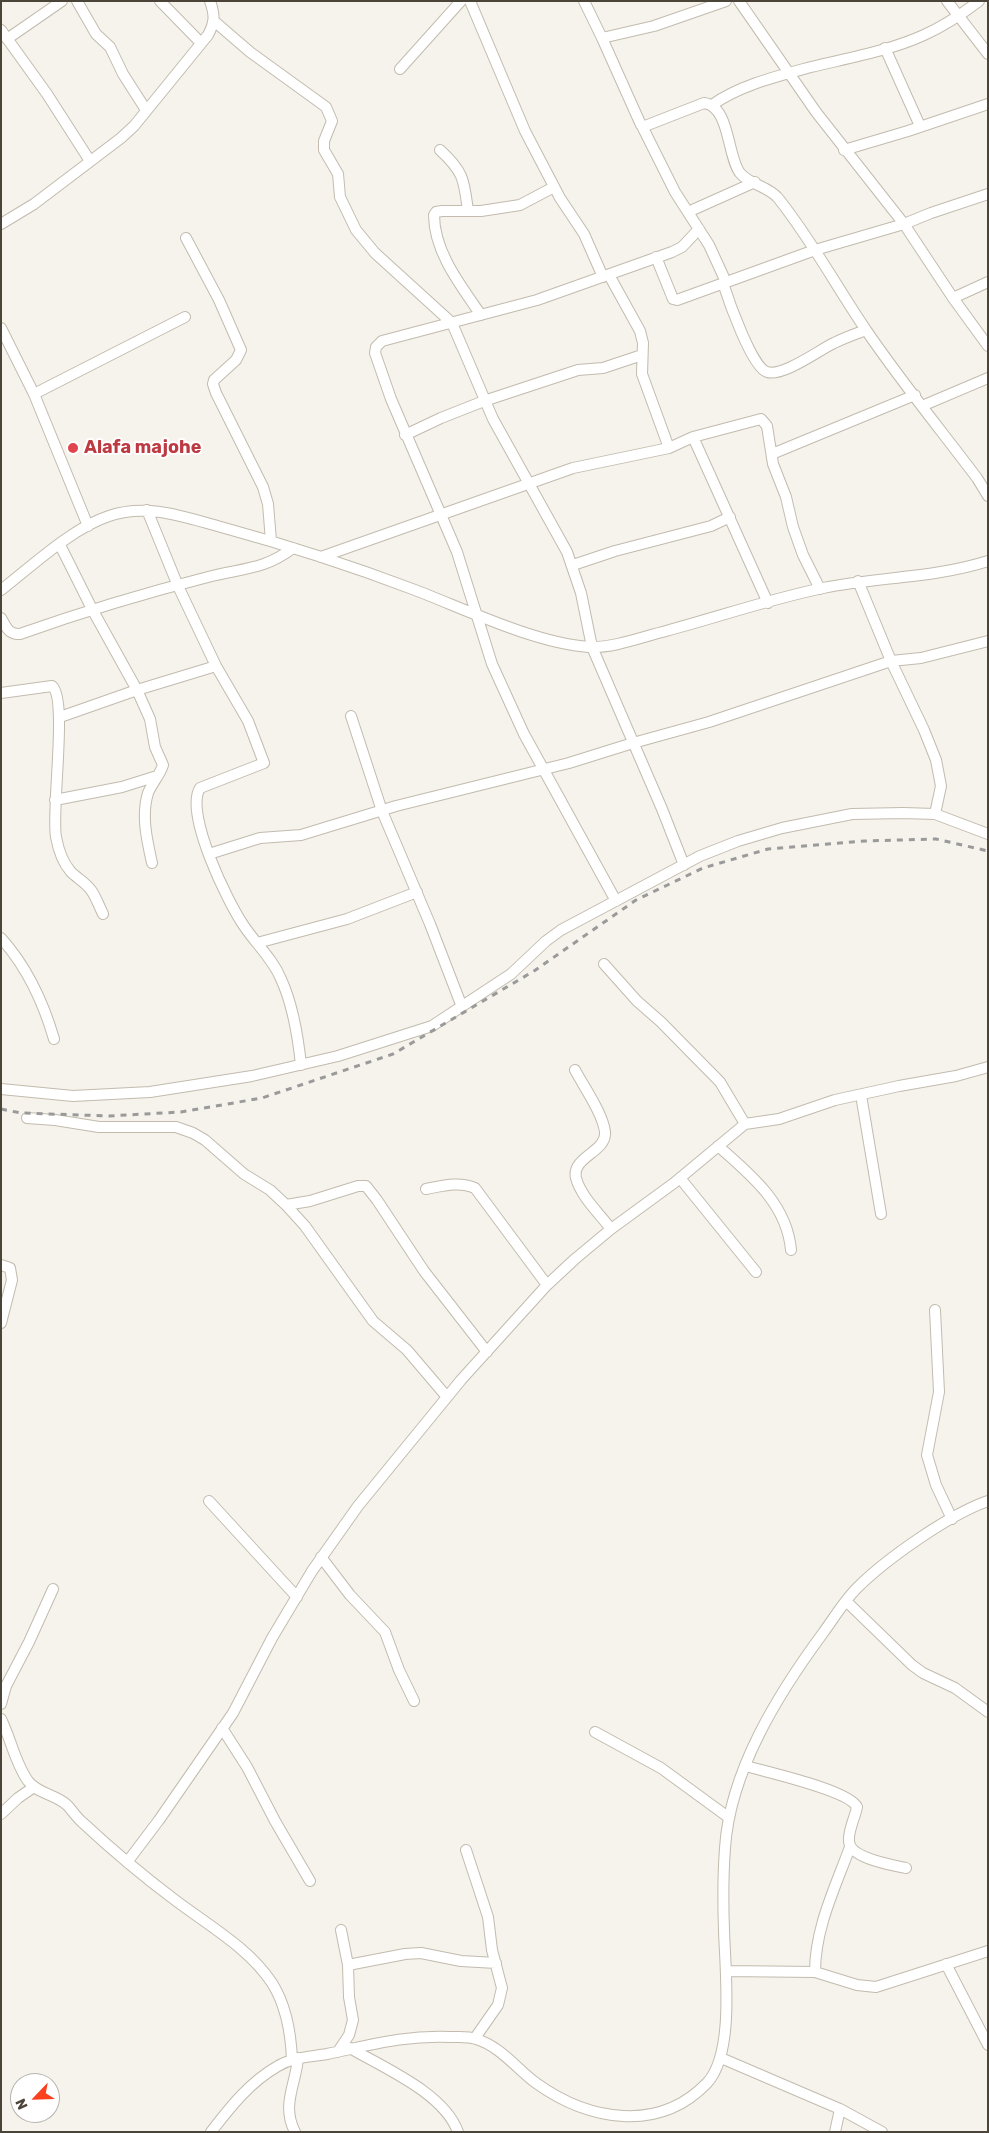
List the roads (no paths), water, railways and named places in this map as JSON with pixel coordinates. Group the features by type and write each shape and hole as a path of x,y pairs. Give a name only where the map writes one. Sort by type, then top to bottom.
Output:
{"street":[{"path":"7,39 62,1"},
{"path":"77,1 96,34 110,47 123,74 146,110"},
{"path":"160,1 201,43"},
{"path":"210,1 214,22 250,52 326,107 332,121 324,141 324,150 338,174 340,197 356,230 375,253 452,323 484,401 528,484 558,532 573,565 592,647 684,865"},
{"path":"400,70 461,1"},
{"path":"470,1 525,131 554,187 584,234 606,276 640,331 643,343 642,366 645,385 669,448"},
{"path":"584,1 675,192 699,229 724,283 734,314 761,368 767,372 774,372 801,363 832,344 866,330"},
{"path":"602,38 654,26 726,1"},
{"path":"739,1 844,150 904,224 952,298 988,346"},
{"path":"947,1 988,54"},
{"path":"712,105 738,90 790,73 885,48 922,36 958,17 979,1"},
{"path":"1,224 34,204 121,138 201,43 214,22"},
{"path":"1,30 90,161"},
{"path":"885,48 920,126"},
{"path":"642,126 704,103 712,105 717,110 725,126 738,171 743,176 768,188 778,198 815,250 866,330 977,478 988,496"},
{"path":"844,150 988,104"},
{"path":"440,150 459,168 468,211"},
{"path":"688,212 755,182"},
{"path":"481,315 451,269 442,250 434,220 436,212 442,210 468,211 520,205 554,187"},
{"path":"656,257 676,300 815,250 904,224 988,194"},
{"path":"616,901 524,734 492,664 457,552 406,435 375,354 376,347 382,341 537,300 682,247 699,229"},
{"path":"186,238 219,300 241,350 236,360 214,380 213,384 263,487 268,504 271,541"},
{"path":"952,298 988,282"},
{"path":"34,394 185,317"},
{"path":"1,328 34,394 88,526"},
{"path":"406,435 441,418 484,401 578,370 603,368 642,355"},
{"path":"922,406 988,378"},
{"path":"772,454 915,395"},
{"path":"321,557 574,468 669,448 693,437 761,419 767,426 772,454 803,555 820,589"},
{"path":"693,437 768,603"},
{"path":"1,590 88,526 109,516 132,510 147,510 178,515 271,541 321,557 533,635 563,643 592,647 641,638 820,589 858,582 961,569 988,560"},
{"path":"147,510 178,586 216,666 248,721 264,763 200,788 197,793 198,814 209,854 231,904 282,980 296,1028 302,1065"},
{"path":"573,565 711,526 730,517"},
{"path":"60,545 92,609 138,690 150,719 156,747 163,765 148,793 145,816 152,863"},
{"path":"1,618 14,635 92,609 269,563 293,548"},
{"path":"858,582 891,661 924,730 940,775 941,786 935,814"},
{"path":"209,854 260,838 300,835 382,810 544,770 709,722 762,703 822,686 891,661 921,658 988,641"},
{"path":"60,717 216,666"},
{"path":"1,693 52,686 56,689 59,696 60,717 55,800 56,834 59,849 70,871 90,889 103,914"},
{"path":"351,716 382,810 417,892 462,1007"},
{"path":"55,800 122,787 157,776"},
{"path":"1,1089 73,1096 150,1092 302,1065 338,1056 432,1026 511,974 557,933 700,856 738,841 782,828 852,814 935,814 988,834"},
{"path":"257,943 347,920 417,892"},
{"path":"1,938 27,972 39,996 54,1039"},
{"path":"604,964 637,1002 660,1022 720,1082 746,1124"},
{"path":"128,1861 159,1820 232,1713 272,1638 321,1557 386,1470 447,1397 547,1286 581,1253 680,1178 746,1124 779,1119 809,1108 861,1095 956,1076 988,1067"},
{"path":"575,1070 601,1120 605,1132 602,1144 579,1165 576,1177 580,1187 611,1229"},
{"path":"861,1095 881,1214"},
{"path":"27,1118 55,1120 98,1127 168,1126 182,1128 205,1140 244,1174 270,1190 286,1205 305,1226 373,1321 407,1350 447,1397"},
{"path":"718,1146 764,1188 784,1219 790,1233 791,1250"},
{"path":"680,1178 756,1272"},
{"path":"426,1189 455,1185 475,1188 547,1286"},
{"path":"286,1205 310,1201 358,1186 366,1186 424,1271 487,1352"},
{"path":"1,1265 10,1268 12,1280 1,1323"},
{"path":"935,1310 939,1392 926,1455 936,1485 952,1519"},
{"path":"209,1501 296,1597"},
{"path":"211,2132 232,2105 254,2082 278,2066 295,2059 409,2037 475,2038 500,2053 533,2081 560,2098 599,2113 622,2118 659,2116 681,2106 708,2083 717,2069 721,2058 726,1971 724,1849 728,1817 735,1792 776,1702 802,1661 846,1601 874,1572 952,1519 988,1501"},
{"path":"321,1557 350,1595 385,1632 399,1670 414,1700"},
{"path":"1,1704 3,1691 53,1589"},
{"path":"846,1601 912,1665 923,1673 955,1688 988,1712"},
{"path":"1,1719 22,1771 34,1787 66,1804 91,1830 128,1861 174,1899 238,1947 272,1983 280,1997 295,2059 290,2096 291,2122 295,2132"},
{"path":"222,1728 247,1766 275,1821 310,1881"},
{"path":"595,1732 661,1768 728,1817"},
{"path":"746,1766 800,1781 850,1799 856,1807 848,1840 854,1852 867,1858 906,1868"},
{"path":"1,1814 18,1798 34,1787"},
{"path":"815,1972 815,1950 819,1932 850,1847"},
{"path":"466,1850 485,1906 501,1980 502,1997 492,2015 475,2038"},
{"path":"339,2050 349,2036 353,2020 349,1997 348,1965 341,1930"},
{"path":"726,1971 815,1972 862,1986 876,1987 988,1951"},
{"path":"348,1965 420,1953 461,1961 496,1963"},
{"path":"946,1964 988,2045"},
{"path":"350,2048 411,2082 423,2091 449,2114 458,2132"},
{"path":"721,2058 840,2109 882,2132"},
{"path":"835,2132 840,2109"}],"railway":[{"path":"1,1109 21,1113 109,1116 181,1112 262,1098 393,1054 534,971 636,900 703,868 768,849 865,841 936,839 988,851"}],"place":[{"name":"Alafa majohe","path":"73,448"}]}
